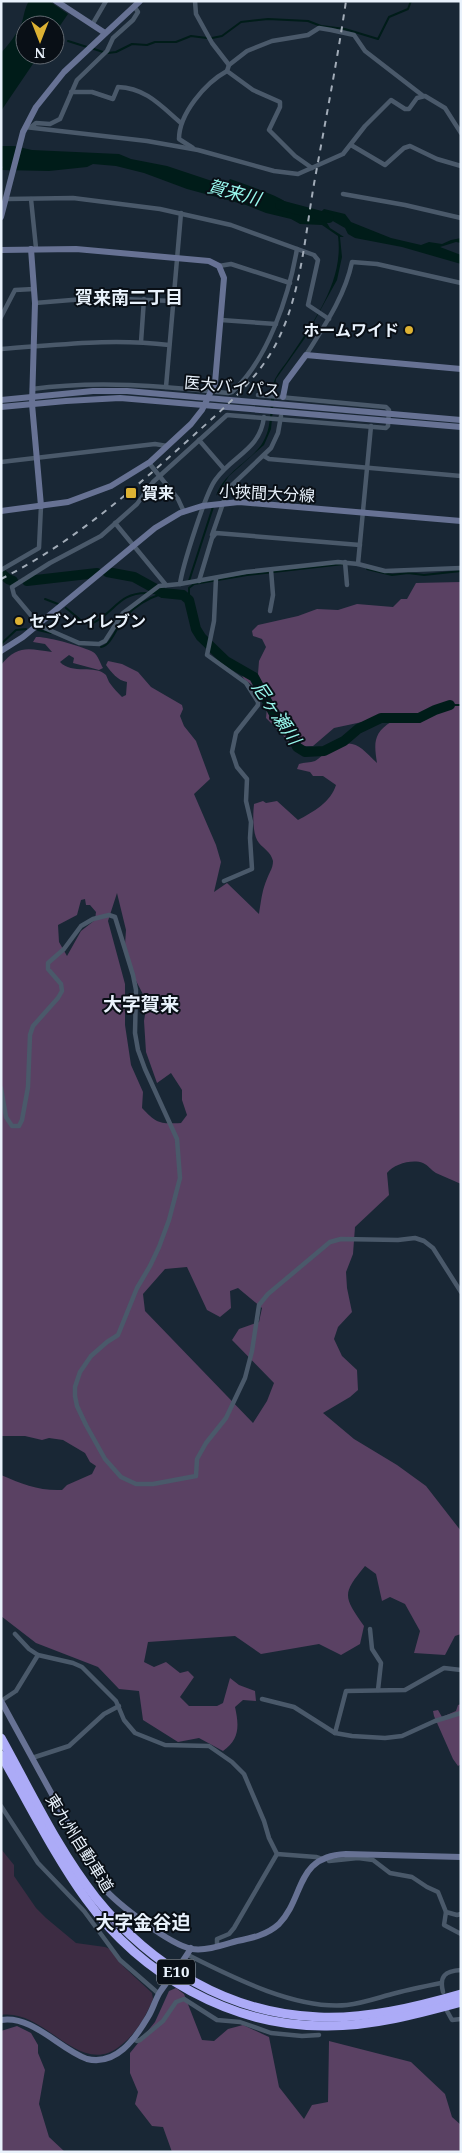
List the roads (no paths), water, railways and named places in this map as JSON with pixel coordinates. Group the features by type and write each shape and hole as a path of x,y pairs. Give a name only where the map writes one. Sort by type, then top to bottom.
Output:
{"highway":[{"name":"東九州自動車道","path":"1,1738 50,1826 95,1896 118,1923 157,1959 198,1985 230,2000 265,2010 320,2017 379,2012 420,2005 461,1994"},
{"name":"東九州自動車道","path":"1,1755 64,1867 87,1900 130,1948 159,1972 186,1989 234,2010 259,2018 299,2025 327,2026 382,2021 461,2002"}],"street":[{"path":"56,1 105,33"},
{"path":"91,24 106,1"},
{"path":"195,1 196,14 212,43 229,65"},
{"path":"1,217 27,129 36,107 52,85 137,4"},
{"path":"27,129 36,123 50,124 59,120 77,80 108,51 113,38 135,18 138,12 137,4"},
{"path":"198,150 179,139 180,123 195,100 212,82 227,71 229,65 247,51 272,40 308,35 319,28 354,35 365,50 422,95 445,108 461,133"},
{"path":"227,71 253,90 280,102 280,107 269,130 295,156 312,168"},
{"path":"71,92 92,92 113,99 118,87 133,90 155,99 180,123"},
{"path":"27,129 130,138 198,150 274,171 298,174 339,157 388,102 394,101 405,109 409,109 417,98 422,95"},
{"path":"351,145 385,165 404,148 410,146 437,159 461,166"},
{"path":"343,194 405,205 461,218"},
{"path":"6,197 31,200 92,200 181,214 231,225 297,249 317,257 318,268 308,303 310,308 329,319"},
{"path":"1,570 39,548 41,506 32,404 35,303 31,200"},
{"path":"166,387 181,214"},
{"path":"1,250 76,249 209,261 219,266 231,264 290,283"},
{"path":"32,393 92,384 132,384 228,393 235,389 255,362 276,324 290,283 297,249"},
{"path":"199,581 212,536 218,503 232,484 264,456 276,439 288,379 329,319 344,290 352,262 377,264 461,283"},
{"path":"1,511 68,502 99,492 121,481 149,463 197,418 212,391 216,376 224,278 219,266"},
{"path":"1,318 15,290 34,289"},
{"path":"35,303 96,298 173,301"},
{"path":"142,342 144,299"},
{"path":"221,320 276,324"},
{"path":"1,349 89,341 142,342 170,345"},
{"path":"306,355 461,369"},
{"name":"医大バイパス","path":"1,400 32,393 132,391 389,417 461,427"},
{"path":"258,395 386,407 389,409 387,427 228,415 151,484 140,501 98,538 50,563 12,587 14,595 39,624 79,643 101,644 119,618 156,587 271,570 345,562 385,572 461,568"},
{"name":"医大バイパス","path":"1,407 104,398 304,409"},
{"name":"医大バイパス","path":"389,417 461,420"},
{"path":"183,584 204,505 213,482 224,469 256,441 262,431 264,418"},
{"path":"358,564 371,426"},
{"path":"199,440 224,469"},
{"path":"1,462 155,444 168,446"},
{"path":"264,456 461,476"},
{"path":"149,463 178,499 184,512"},
{"name":"小挾間大分線","path":"1,651 39,624 163,523 184,512 204,505 218,503 363,512 461,521"},
{"path":"115,523 166,585"},
{"path":"212,536 217,533 360,545"},
{"path":"345,562 347,586"},
{"path":"270,610 273,595 271,570"},
{"path":"216,578 215,614 208,653 213,660 246,684 258,702 258,705 236,733 232,752 237,766 247,779 246,801 251,822 252,869 224,881"},
{"path":"1,1088 7,1121 12,1126 19,1126 22,1120 28,1087 30,1035 33,1026 62,991 61,984 48,969 48,962 64,949 81,926 94,919 108,915 115,917 136,990 135,1033 138,1050 176,1139 180,1160 178,1188 169,1220 150,1266 137,1288 118,1335 92,1356 80,1372 75,1387 77,1406 100,1451 114,1471 130,1482 153,1484 196,1476 197,1459 206,1443 226,1418 245,1378 252,1352 259,1305 268,1294 330,1242 415,1238 424,1241 433,1248 461,1292"},
{"path":"370,1629 372,1649 380,1663 378,1690"},
{"path":"15,1634 29,1649 38,1655 74,1663 82,1667 116,1701 124,1720 135,1733 165,1745 209,1746 232,1762 244,1774 277,1854"},
{"path":"38,1655 16,1691 1,1701 102,1886 112,1897 188,1954 263,1989 306,2002 328,2005 357,2003 441,1983"},
{"path":"335,1733 346,1691 405,1690 444,1668 461,1670"},
{"path":"262,1699 294,1707 335,1733 352,1736 394,1738 411,1733 435,1721 461,1714"},
{"path":"32,1758 69,1746 104,1714 119,1706"},
{"path":"1,1806 38,1863 84,1911 120,1960 160,1993"},
{"path":"277,1854 325,1858 346,1854 461,1857"},
{"path":"217,1946 217,1939 229,1934 234,1928 277,1854"},
{"path":"325,1858 329,1861 348,1858 374,1860 390,1873 412,1876 427,1888 438,1892 446,1912 444,1925 461,1934"},
{"path":"1,2020 14,2020 26,2024 77,2054 97,2061 109,2059 118,2054 148,2018 160,1993 188,1954 261,1935 275,1927 287,1912 305,1874 325,1858"},
{"path":"446,1912 457,1915 461,1914"},
{"path":"443,1992 441,1983 446,1973 461,1970"},
{"path":"132,2038 137,2041 140,2040 163,2021 176,2002 184,1999 217,2020 240,2022 271,2033 319,2035"},
{"path":"447,2011 452,2020 461,2020"}],"water":[{"path":"29,1 49,1 68,14 65,18 65,15 24,15"},
{"path":"15,35 15,65 32,65 1,111 1,53"},
{"path":"1,146 14,146 32,150 119,154 131,159 167,166 218,183 226,184 230,179 281,199 297,213 306,217 314,218 324,209 345,214 351,222 391,238 421,245 429,242 442,244 461,238 461,243 456,242 440,247 461,255 461,264 402,247 355,238 348,234 345,228 331,220 327,223 330,228 344,237 340,237 342,257 337,280 305,338 276,379 271,429 264,445 254,454 267,435 271,394 275,379 317,315 332,285 339,253 338,236 322,225 300,224 291,219 266,213 246,205 187,189 144,173 116,166 93,164 87,167 49,171 1,170 3,167 1,166"},
{"path":"229,476 216,496 220,487"}],"waterway":[{"path":"212,38 222,36 241,22 268,19 308,21 321,26 345,29 378,39 389,17 408,9 411,1"},
{"path":"108,53 116,52 132,44 147,45 155,42 176,42 191,36 207,38"},
{"path":"68,41 87,47"},
{"path":"91,48 103,52"},
{"name":"賀来川","path":"280,205 329,218"},
{"path":"189,581 213,507"},
{"path":"189,600 189,588 194,584 247,575 343,564"},
{"path":"367,569 392,575 408,573 424,575 461,571"},
{"name":"尼ヶ瀬川","path":"107,572 134,577 163,593 183,595 189,600 196,629 201,637 226,661 254,677 275,716 291,734 297,747 305,752 324,751 344,741 358,729 381,718 419,718 450,705"},
{"name":"尼ヶ瀬川","path":"1,573 13,581"},
{"name":"尼ヶ瀬川","path":"27,581 97,573"},
{"path":"66,608 83,622 91,624 123,599 148,593"},
{"name":"尼ヶ瀬川","path":"153,593 163,593"},
{"path":"101,647 108,643 122,621 133,609 161,594"},
{"path":"45,599 58,604"},
{"path":"1,644 16,630 26,629"},
{"path":"38,630 51,633"},
{"path":"450,705 461,705"}],"railway":[{"path":"1,579 54,548 126,495 229,403 261,368 277,342 285,324 297,285 346,1"}],"place":[{"name":"ホームワイド","path":"409,330"},
{"name":"賀来","path":"131,493"},
{"name":"セブン-イレブン","path":"19,621"}],"district":[{"name":"賀来南二丁目","path":"129,298"},
{"name":"大字賀来","path":"141,1004"},
{"name":"大字金谷迫","path":"143,1922"}]}
